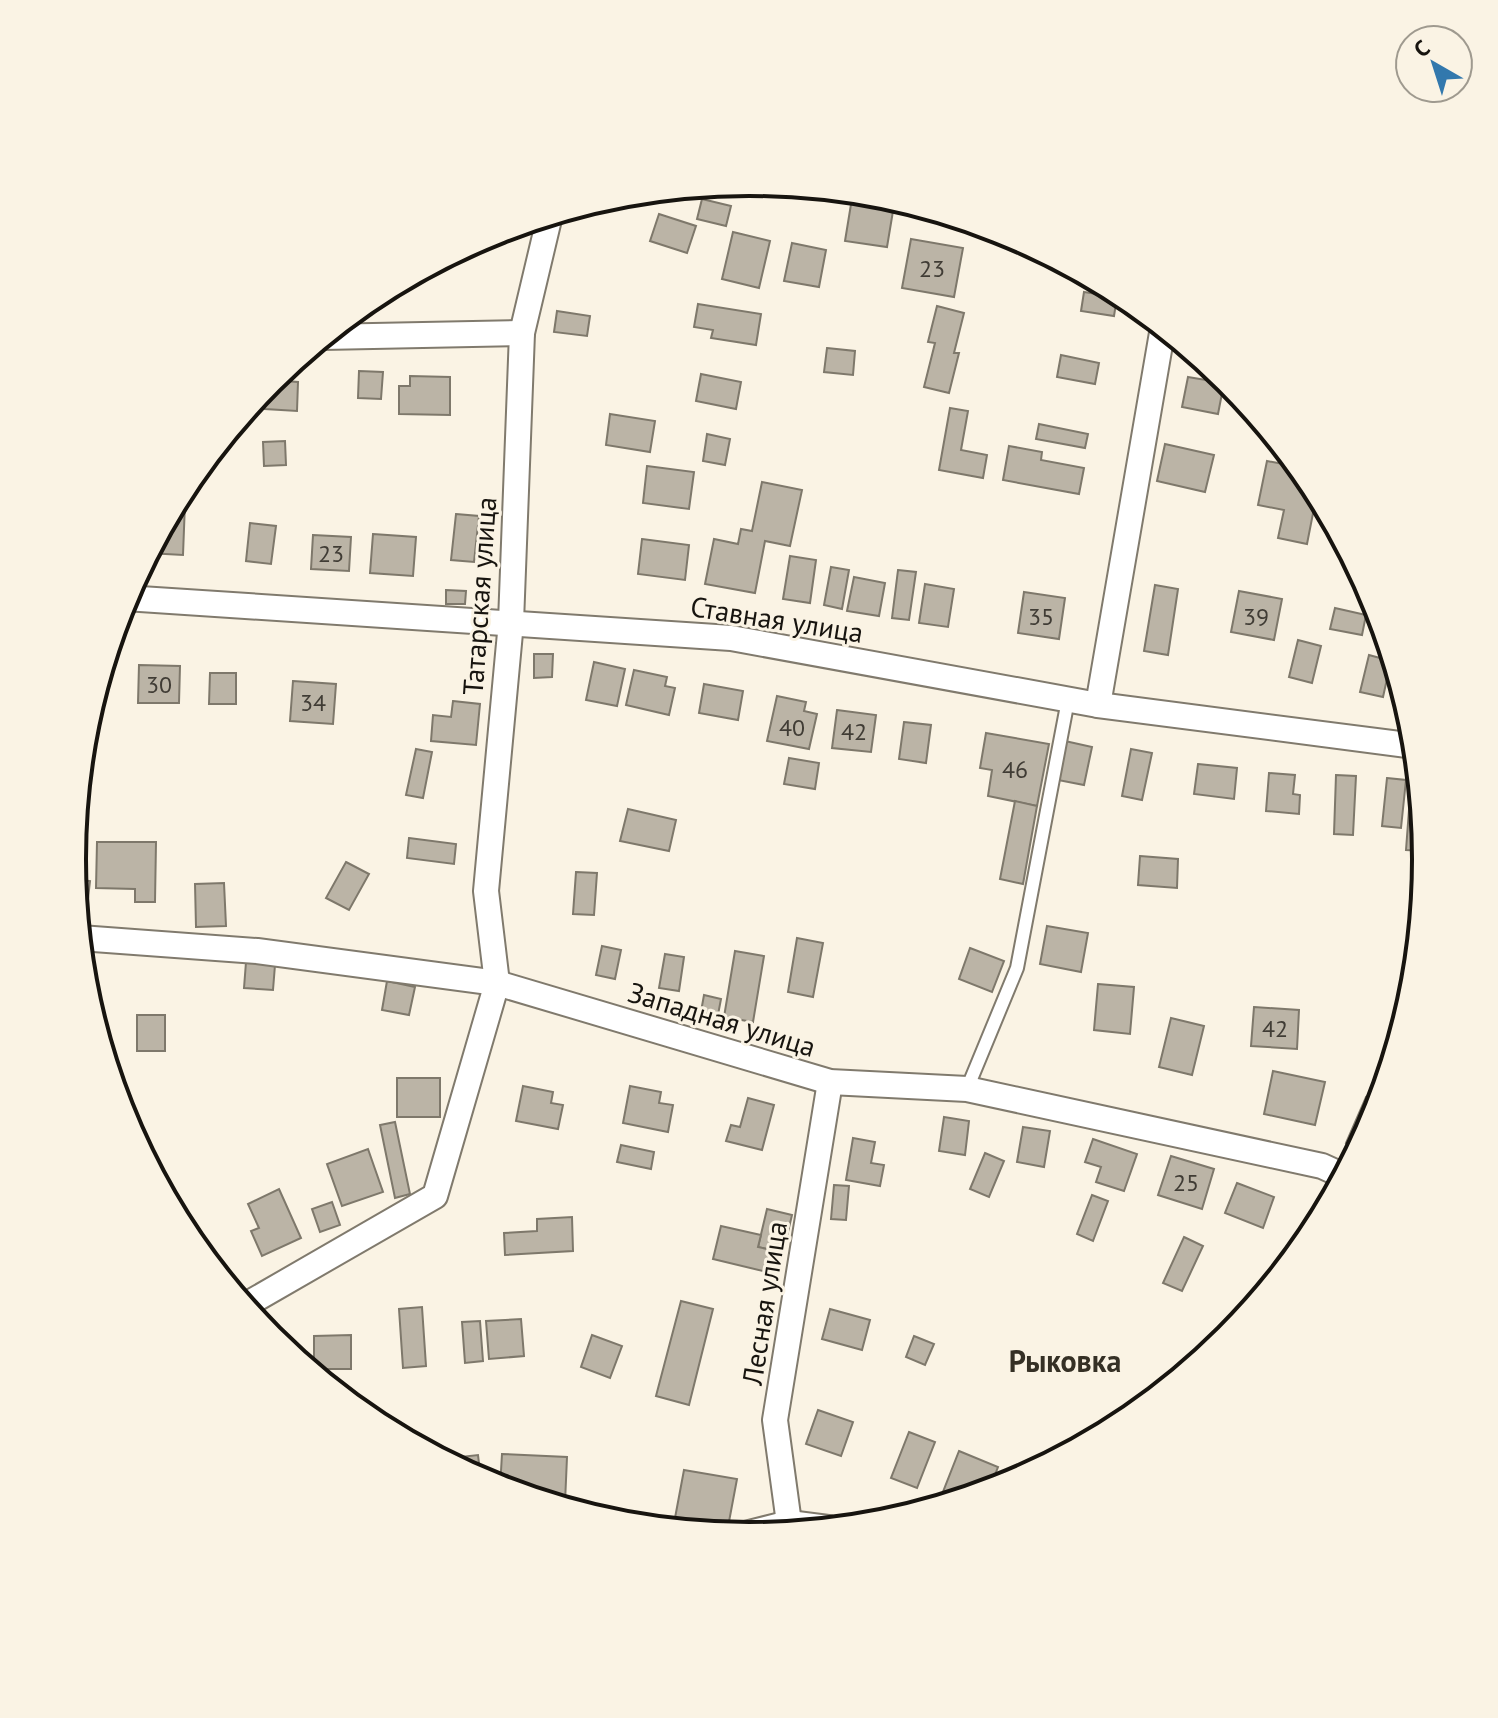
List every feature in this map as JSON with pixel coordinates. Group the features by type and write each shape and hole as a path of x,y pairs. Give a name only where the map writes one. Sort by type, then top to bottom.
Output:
{"street":[{"name":"Татарская улица","path":"497,983 486,891 511,622 522,333 547,228"},
{"path":"341,337 522,333"},
{"path":"1098,705 1161,340"},
{"name":"Ставная улица","path":"139,599 731,638 1098,705 1401,744"},
{"name":"Западная улица","path":"91,939 257,951 497,983 830,1082 967,1089 1322,1166 1334,1171"},
{"path":"255,1300 435,1196 497,983"},
{"name":"Лесная улица","path":"786,1521 775,1420 830,1082"}],"lane":[{"path":"967,1089 1017,968 1068,700"}],"building":[{"path":"702,199 731,206 726,226 697,219"},
{"path":"851,204 893,212 887,247 845,241"},
{"path":"659,214 696,226 687,253 650,241"},
{"path":"733,232 770,241 759,288 722,279"},
{"path":"911,239 963,248 954,297 902,288"},
{"path":"792,243 826,250 819,287 784,281"},
{"path":"1084,292 1094,293 1115,307 1114,316 1081,311"},
{"path":"698,304 761,314 756,345 711,338 713,330 694,327"},
{"path":"937,306 964,313 954,353 959,353 949,393 924,387 935,343 928,342"},
{"path":"557,311 590,316 587,336 554,332"},
{"path":"827,348 855,351 853,375 824,372"},
{"path":"1061,355 1099,363 1095,384 1057,377"},
{"path":"359,371 383,372 381,399 358,398"},
{"path":"701,374 741,382 736,409 696,401"},
{"path":"410,376 450,377 450,415 399,414 399,386 410,386"},
{"path":"1188,377 1207,380 1222,394 1218,414 1182,407"},
{"path":"290,381 298,382 297,411 265,409"},
{"path":"950,408 968,411 961,450 987,455 983,478 939,470"},
{"path":"610,414 655,421 650,452 606,445"},
{"path":"1039,424 1088,434 1085,448 1036,439"},
{"path":"707,434 730,439 725,465 703,461"},
{"path":"285,441 286,465 264,466 263,442"},
{"path":"1165,444 1214,455 1205,492 1157,481"},
{"path":"1009,446 1042,452 1041,460 1084,468 1079,494 1003,480"},
{"path":"1267,461 1281,464 1313,512 1307,544 1278,538 1284,510 1258,505"},
{"path":"647,466 694,472 689,509 643,503"},
{"path":"762,482 802,490 790,546 765,541 755,593 705,584 714,539 738,544 741,529 752,531"},
{"path":"185,512 183,555 161,554"},
{"path":"456,514 479,516 474,562 451,560"},
{"path":"250,523 276,526 271,564 246,561"},
{"path":"373,534 416,537 413,576 370,573"},
{"path":"313,535 351,537 349,571 311,569"},
{"path":"642,539 689,545 685,580 638,574"},
{"path":"790,556 816,560 810,603 783,599"},
{"path":"831,567 849,570 842,609 824,605"},
{"path":"898,570 916,572 909,620 892,618"},
{"path":"854,577 885,583 879,616 847,611"},
{"path":"925,584 954,589 948,627 919,623"},
{"path":"1155,585 1178,589 1168,655 1144,651"},
{"path":"446,590 466,591 465,604 446,604"},
{"path":"1239,591 1282,599 1274,640 1231,632"},
{"path":"1024,592 1065,598 1059,639 1018,633"},
{"path":"1335,608 1366,615 1362,635 1330,629"},
{"path":"1298,640 1321,646 1312,683 1289,677"},
{"path":"534,654 553,654 552,677 534,678"},
{"path":"1369,655 1381,658 1387,680 1383,697 1360,692"},
{"path":"594,662 625,669 617,706 586,700"},
{"path":"139,665 180,666 179,703 138,703"},
{"path":"634,670 667,677 665,686 675,688 669,715 626,705"},
{"path":"210,673 236,673 236,704 209,704"},
{"path":"293,681 336,684 333,724 290,721"},
{"path":"704,684 743,691 738,720 699,713"},
{"path":"777,696 806,702 804,711 817,714 809,749 767,741"},
{"path":"453,701 480,704 476,745 431,741 433,715 451,717"},
{"path":"837,710 876,715 871,752 832,748"},
{"path":"904,722 931,725 926,763 899,759"},
{"path":"986,733 1049,744 1037,806 988,796 992,770 980,768"},
{"path":"1065,741 1092,747 1084,785 1058,780"},
{"path":"416,749 432,752 423,798 406,795"},
{"path":"1131,749 1152,753 1142,800 1122,796"},
{"path":"789,758 819,763 815,789 784,784"},
{"path":"1198,764 1237,768 1234,799 1194,794"},
{"path":"1269,773 1295,775 1293,794 1300,795 1299,814 1266,811"},
{"path":"1336,775 1356,776 1353,835 1334,834"},
{"path":"1387,778 1406,780 1401,828 1382,826"},
{"path":"1015,801 1037,806 1023,884 1000,879"},
{"path":"1410,803 1412,850 1406,850"},
{"path":"628,809 676,820 669,851 620,841"},
{"path":"409,838 456,844 454,864 407,858"},
{"path":"97,842 156,842 155,902 135,902 135,889 96,888"},
{"path":"1140,856 1178,859 1177,888 1138,885"},
{"path":"346,862 369,874 349,910 326,898"},
{"path":"576,872 597,873 594,915 573,914"},
{"path":"87,881 90,881 87,905"},
{"path":"224,883 226,926 196,927 195,884"},
{"path":"1047,926 1088,933 1081,972 1040,964"},
{"path":"797,938 823,943 813,997 788,992"},
{"path":"602,946 621,950 615,979 596,975"},
{"path":"970,948 1004,961 992,992 959,979"},
{"path":"735,951 764,956 753,1022 724,1017"},
{"path":"665,954 684,957 679,991 659,988"},
{"path":"246,962 275,965 273,990 244,988"},
{"path":"387,981 415,987 409,1015 382,1010"},
{"path":"1098,984 1134,987 1130,1034 1094,1030"},
{"path":"704,995 721,999 717,1020 700,1017"},
{"path":"1254,1007 1299,1010 1297,1049 1251,1046"},
{"path":"137,1015 165,1015 165,1051 137,1051"},
{"path":"1171,1018 1204,1026 1192,1075 1159,1067"},
{"path":"1273,1071 1325,1082 1315,1125 1264,1114"},
{"path":"397,1078 440,1078 440,1117 397,1117"},
{"path":"523,1086 553,1092 551,1103 563,1105 558,1129 516,1121"},
{"path":"630,1086 661,1092 659,1103 673,1105 668,1132 623,1123"},
{"path":"1366,1097 1362,1113 1346,1143"},
{"path":"748,1098 774,1105 762,1150 726,1141 731,1125 740,1127"},
{"path":"944,1117 969,1121 965,1155 939,1151"},
{"path":"395,1122 410,1194 395,1198 380,1125"},
{"path":"1023,1127 1050,1131 1044,1167 1017,1162"},
{"path":"853,1138 875,1142 871,1163 884,1165 880,1186 846,1180"},
{"path":"1093,1139 1137,1154 1124,1191 1096,1182 1101,1167 1085,1162"},
{"path":"621,1145 654,1152 651,1169 617,1162"},
{"path":"368,1149 383,1192 342,1206 327,1164"},
{"path":"985,1153 1004,1161 989,1197 970,1189"},
{"path":"1171,1156 1214,1169 1202,1209 1158,1195"},
{"path":"1237,1183 1274,1197 1263,1228 1225,1213"},
{"path":"834,1185 849,1186 846,1220 831,1219"},
{"path":"279,1189 301,1238 262,1256 251,1231 259,1228 248,1204"},
{"path":"1092,1195 1108,1201 1093,1241 1077,1234"},
{"path":"332,1202 340,1225 320,1232 312,1209"},
{"path":"767,1209 792,1215 783,1253 758,1247"},
{"path":"572,1217 573,1251 505,1255 504,1233 537,1231 537,1219"},
{"path":"721,1226 761,1235 758,1247 772,1250 767,1272 713,1259"},
{"path":"1184,1237 1203,1246 1182,1291 1163,1283"},
{"path":"681,1301 713,1309 689,1405 656,1396"},
{"path":"422,1307 426,1366 403,1368 399,1309"},
{"path":"830,1309 870,1320 862,1350 822,1339"},
{"path":"521,1319 524,1356 489,1359 486,1321"},
{"path":"480,1321 483,1361 465,1363 462,1322"},
{"path":"351,1335 351,1369 326,1369 314,1359 314,1336"},
{"path":"592,1335 622,1346 610,1378 581,1367"},
{"path":"914,1336 934,1344 925,1365 906,1357"},
{"path":"818,1410 853,1422 841,1456 806,1444"},
{"path":"909,1432 935,1442 917,1488 891,1478"},
{"path":"959,1451 998,1467 995,1475 943,1493"},
{"path":"502,1454 567,1457 565,1496 501,1474"},
{"path":"478,1455 479,1465 462,1457"},
{"path":"684,1470 737,1479 729,1522 675,1517"}],"district":[{"name":"Рыковка","path":"1065,1360"}]}
